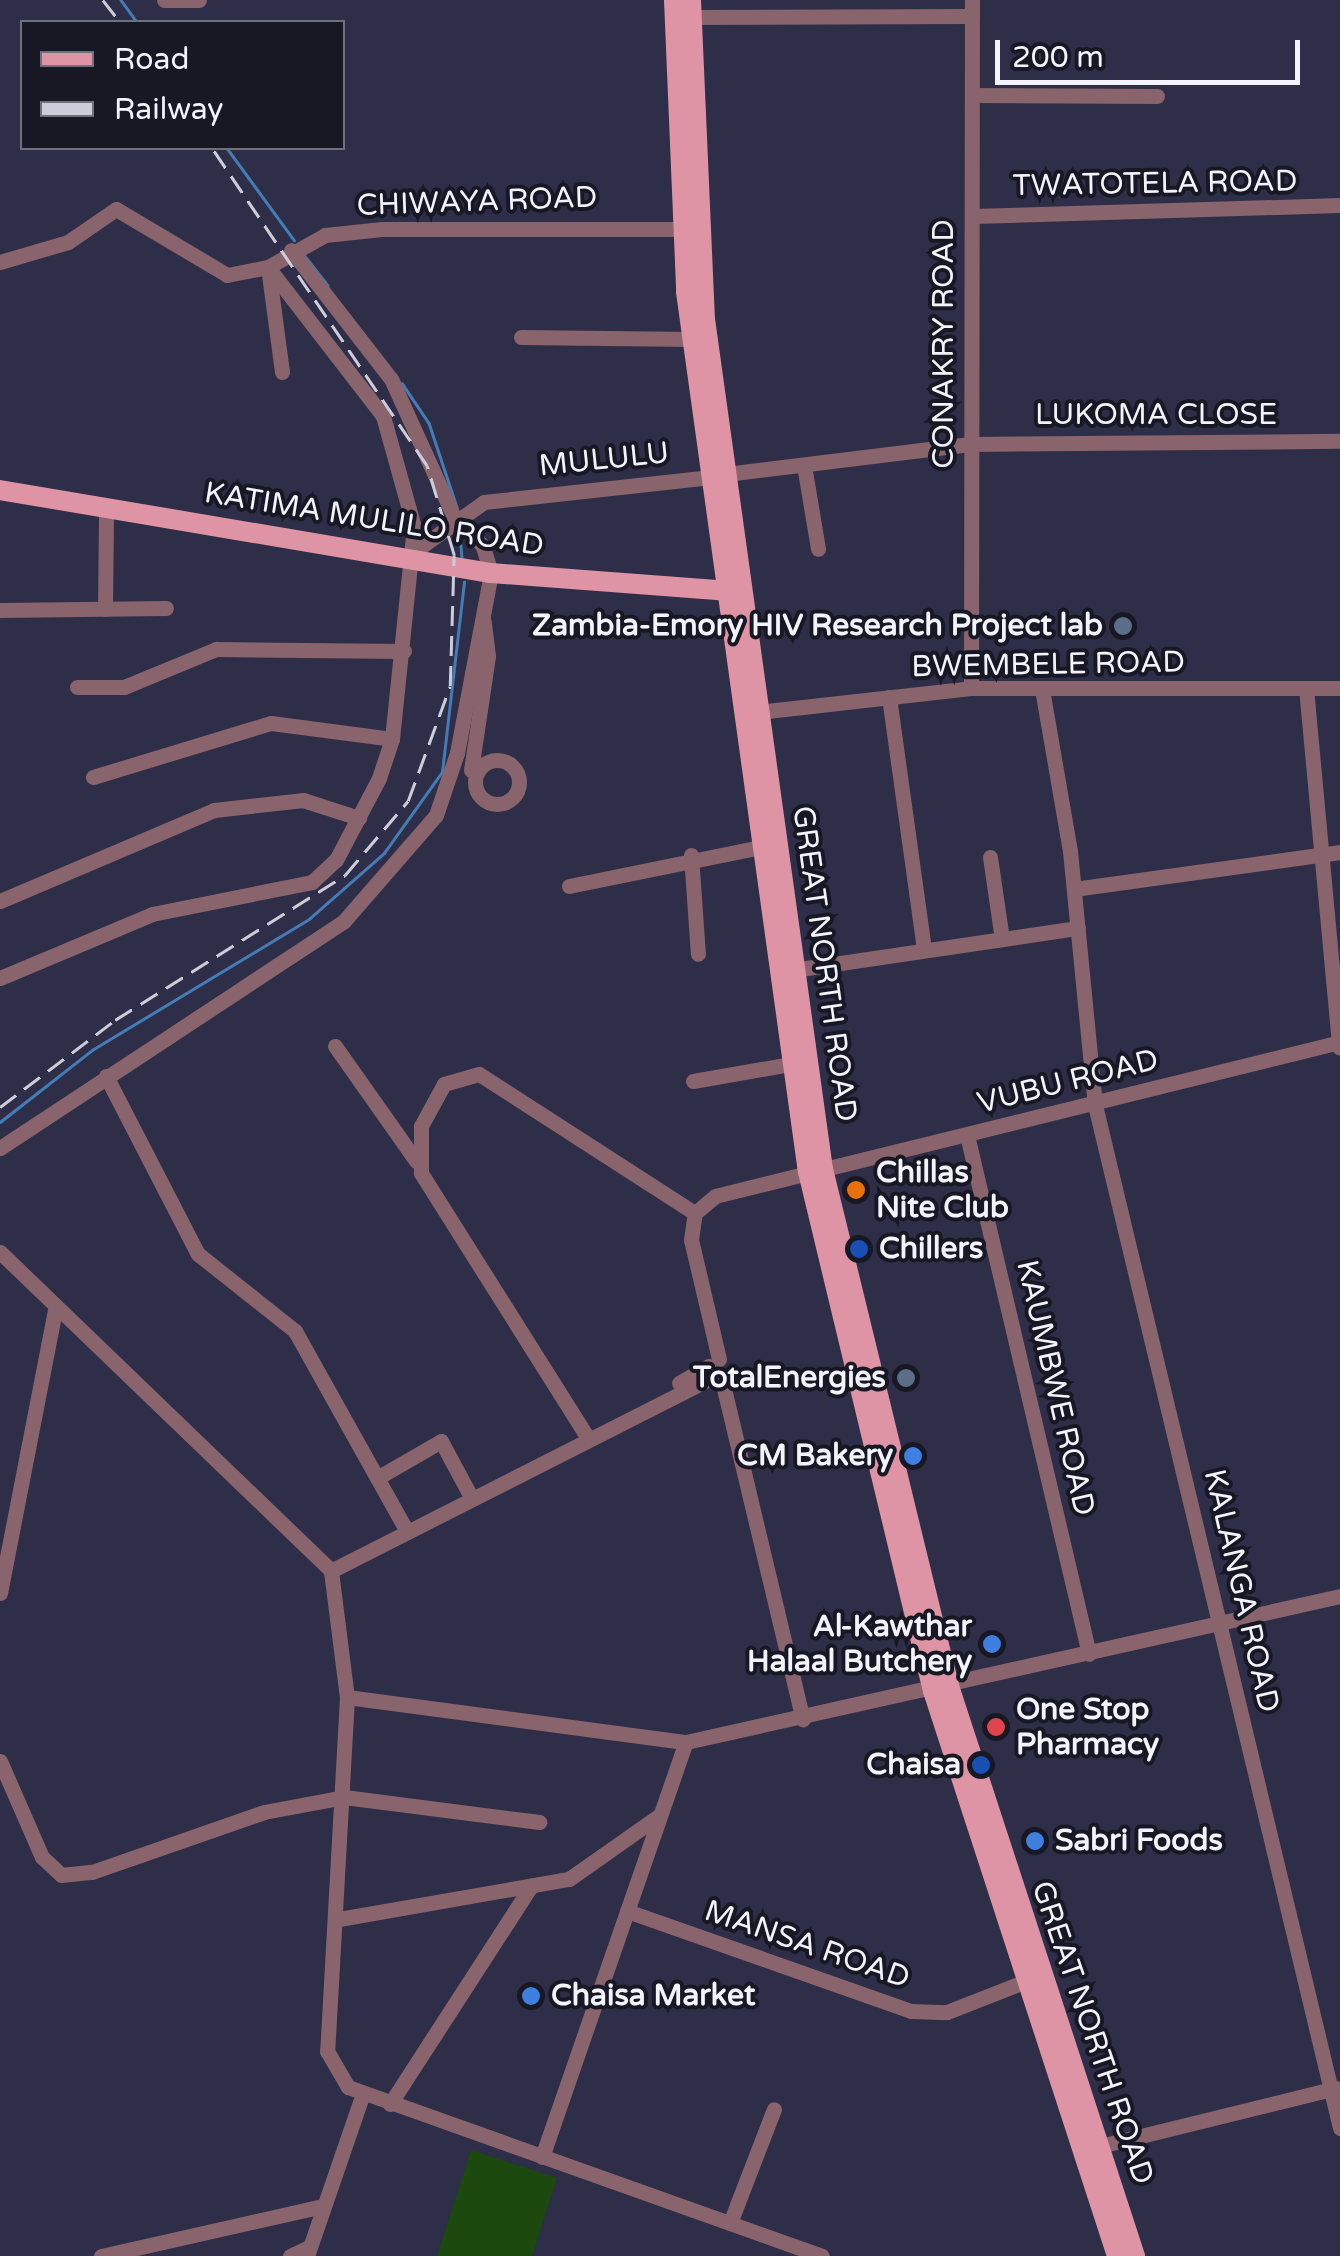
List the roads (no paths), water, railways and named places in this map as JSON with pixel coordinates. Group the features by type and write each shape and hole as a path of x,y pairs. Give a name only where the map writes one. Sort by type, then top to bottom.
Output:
{"main road":[{"name":"GREAT NORTH ROAD","path":"674,0 689,229 760,846 790,1064 941,1688 1026,1981 1117,2256"},
{"name":"GREAT NORTH ROAD","path":"691,9 692,339 717,476"},
{"name":"KATIMA MULILO ROAD","path":"0,490 106,510 414,556 491,573 731,591"},
{"name":"GREAT NORTH ROAD","path":"731,591 758,712 816,1171"},
{"name":"GREAT NORTH ROAD","path":"941,1688 1136,2256"}],"street":[{"path":"164,0 199,0"},
{"path":"691,9 972,8"},
{"name":"CONAKRY ROAD","path":"972,8 972,688"},
{"path":"972,95 1157,96"},
{"name":"TWATOTELA ROAD","path":"972,216 1340,205"},
{"path":"0,262 68,242 116,209 214,274 268,267"},
{"name":"CHIWAYA ROAD","path":"268,267 324,235 382,229 689,229"},
{"path":"0,1148 325,936 436,815 491,573 484,546 454,517 392,380 292,250"},
{"path":"268,267 282,372"},
{"path":"0,978 167,910 295,891 336,860 359,818 392,738 414,556 383,416 268,267"},
{"path":"521,337 692,339"},
{"name":"LUKOMA CLOSE","path":"804,465 972,444 1340,442"},
{"path":"804,465 818,549"},
{"name":"MULULU","path":"454,517 505,498 804,465"},
{"path":"106,510 106,608"},
{"path":"414,556 454,517"},
{"path":"0,610 166,608"},
{"path":"471,770 488,656 481,613"},
{"path":"77,687 124,687 216,649 404,651"},
{"name":"BWEMBELE ROAD","path":"758,712 972,688 1340,688"},
{"path":"1306,688 1318,855 1339,1045"},
{"name":"KALANGA ROAD","path":"1042,689 1074,890 1095,1105 1335,2089 1340,2128"},
{"path":"889,697 924,949"},
{"path":"92,777 271,723 392,738"},
{"path":"0,901 214,810 303,800 359,818"},
{"path":"569,886 691,855 760,846"},
{"path":"1074,890 1340,852"},
{"path":"691,855 698,954"},
{"path":"990,857 1002,938"},
{"path":"793,970 1078,928"},
{"name":"VUBU ROAD","path":"695,1212 715,1196 1339,1045"},
{"path":"335,1046 416,1160 586,1435"},
{"path":"693,1081 790,1064"},
{"path":"416,1160 421,1126 444,1084 479,1074 695,1212 691,1240 716,1369 804,1719"},
{"path":"106,1076 198,1254 294,1331 404,1526"},
{"name":"KAUMBWE ROAD","path":"967,1135 1088,1654"},
{"path":"0,1252 55,1311 154,1391 256,1505 331,1570 347,1697 339,1919 327,2051 339,2081 390,2104 822,2256"},
{"path":"0,1593 55,1311"},
{"path":"331,1570 404,1526 716,1369"},
{"path":"377,1478 442,1440 469,1493"},
{"path":"347,1697 686,1742 804,1719 1340,1596"},
{"path":"542,2157 686,1742"},
{"path":"0,1762 42,1857 61,1875 92,1872 264,1812 344,1797 539,1822"},
{"path":"339,1919 532,1886 578,1874 660,1816"},
{"path":"390,2104 532,1886"},
{"name":"MANSA ROAD","path":"628,1911 911,2012 947,2012 1026,1981"},
{"path":"1100,2146 1335,2089"},
{"path":"290,2256 308,2252 363,2093"},
{"path":"730,2223 774,2109"},
{"path":"101,2256 323,2206"}],"waterway":[{"path":"121,0 136,20"},
{"path":"228,150 294,240"},
{"path":"305,256 328,285"},
{"path":"402,383 429,423 457,507"},
{"path":"460,535 462,557"},
{"path":"0,1122 92,1050 309,919 384,853 442,772 464,582"}],"railway":[{"path":"103,0 118,20"},
{"path":"0,1107 115,1020 345,875 408,801 450,686 454,555 427,466 213,150"}],"place":[{"name":"Zambia-Emory HIV Research Project lab","path":"1123,626"},
{"name":"Chillas Nite Club","path":"856,1190"},
{"name":"Chillers","path":"859,1249"},
{"name":"TotalEnergies","path":"906,1378"},
{"name":"CM Bakery","path":"913,1456"},
{"name":"Al-Kawthar Halaal Butchery","path":"992,1644"},
{"name":"One Stop Pharmacy","path":"996,1727"},
{"name":"Chaisa","path":"981,1765"},
{"name":"Sabri Foods","path":"1035,1841"},
{"name":"Chaisa Market","path":"531,1996"}]}
